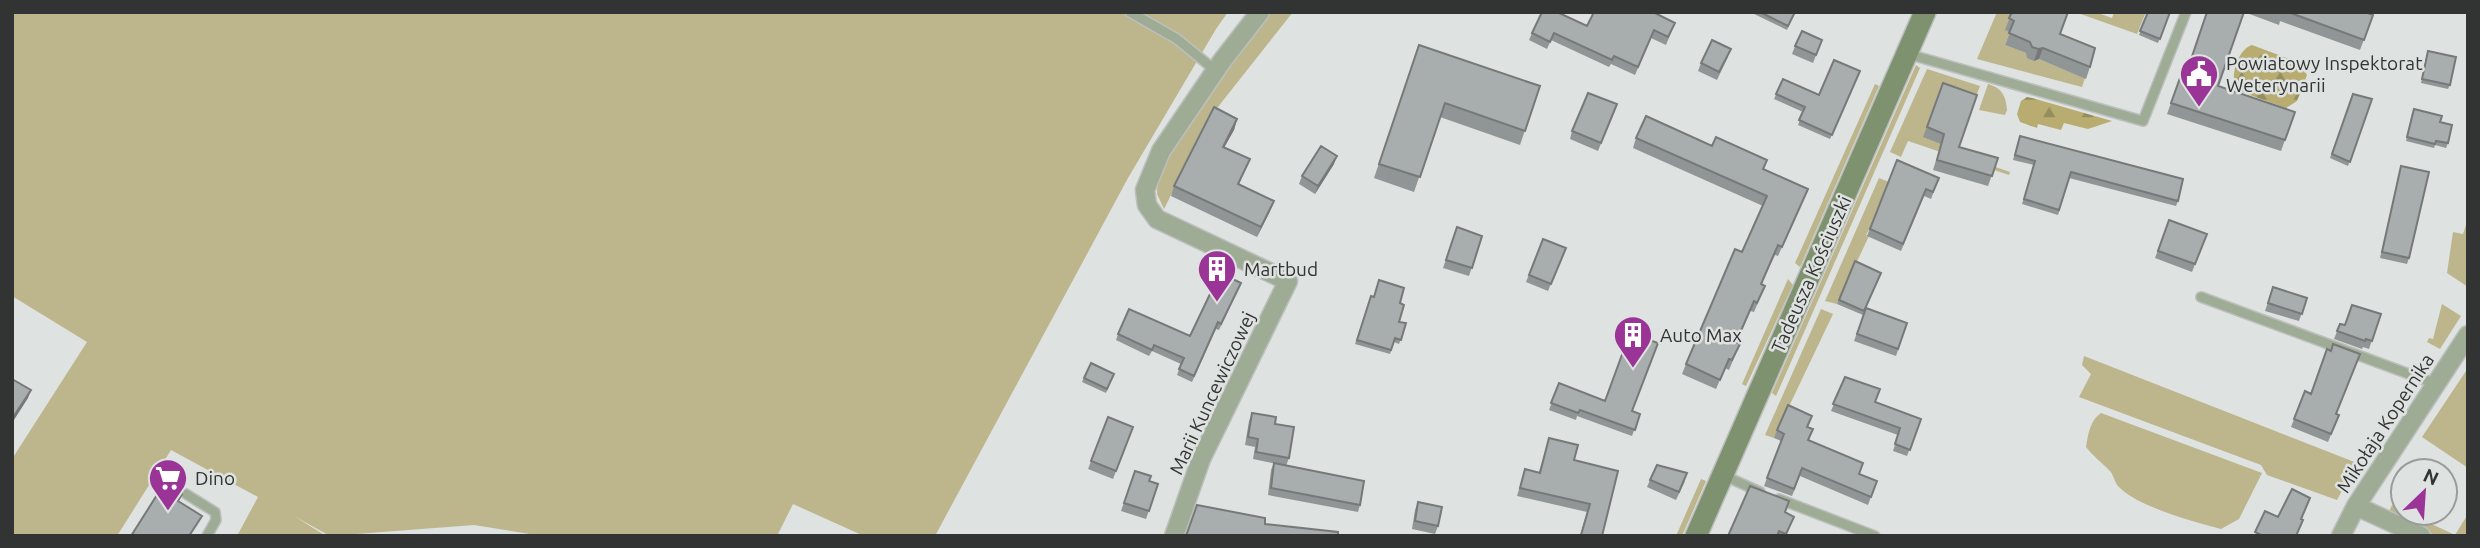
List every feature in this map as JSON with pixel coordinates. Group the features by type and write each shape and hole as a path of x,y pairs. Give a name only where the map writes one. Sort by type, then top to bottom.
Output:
{"street":[{"name":"Marii Kuncewiczowej","path":"1174,536 1201,459 1288,281 1157,219 1147,205 1145,190 1161,151 1260,12"},
{"name":"Tadeusza Kościuszki","path":"1696,536 1925,12"},
{"name":"Mikołaja Kopernika","path":"2341,536 2356,506 2436,384 2465,345"},
{"path":"2356,506 2421,536"}],"lane":[{"path":"1130,12 1177,39 1216,71"},
{"path":"1906,54 2143,121 2186,12"},
{"path":"2201,297 2436,384"},
{"path":"1723,475 1875,536"},
{"path":"186,494 215,512 216,520 207,536"}],"shaded area":[{"path":"12,12 1228,12 1128,178 935,536 864,536 793,504 777,536 542,536 474,525 330,536 294,516 326,536 237,536 258,497 171,450 117,536 12,536 12,459 87,342 12,296"},
{"path":"1269,12 1293,12 1210,117 1164,209 1157,194 1158,171 1172,144"},
{"path":"1997,12 2013,12 2005,45 2026,53 2034,61 2039,59 2085,78 2082,87 1977,59"},
{"path":"2075,12 2095,12 2112,18 2114,12 2146,12 2137,34"},
{"path":"1916,65 1920,68 1776,396 1772,393"},
{"path":"1927,69 1980,86 1973,105 1941,148 2010,172 2009,175 1908,141 1901,157 1890,152"},
{"path":"1875,84 1879,86 1800,267 1795,263"},
{"path":"1988,84 2002,93 2007,110 2005,115 1979,110"},
{"path":"1879,178 1889,182 1866,235 1869,236 1837,304 1825,301"},
{"path":"2468,219 2468,287 2447,273 2453,232 2463,234"},
{"path":"1788,279 1793,285 1746,386 1742,384"},
{"path":"2442,304 2461,316 2440,349 2427,342 2429,338 2433,339"},
{"path":"1821,309 1833,314 1774,438 1765,435"},
{"path":"2084,356 2357,463 2337,500 2267,475 2261,465 2079,397 2091,374 2082,365"},
{"path":"2468,368 2468,468 2459,462 2459,457 2452,457 2422,437"},
{"path":"2101,413 2262,473 2239,519 2221,529 2168,513 2129,495 2118,486 2111,472 2086,447 2092,424"},
{"path":"1701,479 1706,481 1682,536 1676,536"},
{"path":"2468,514 2468,536 2437,536 2417,527 2438,527 2455,535"}],"green space":[{"path":"2252,45 2300,63 2307,75 2297,101 2286,108 2236,90 2236,64 2242,52"},
{"path":"2027,97 2112,121 2088,129 2064,123 2061,130 2038,124 2037,128 2020,122 2017,114 2021,101"}],"building":[{"path":"1542,12 1557,12 1587,26 1594,12 1653,12 1675,23 1668,37 1654,30 1638,67 1614,56 1612,60 1554,33 1550,42 1532,33"},
{"path":"1760,12 1795,12 1788,26"},
{"path":"2012,12 2068,12 2060,34 2095,48 2090,67 2043,48 2032,47 2030,42 2009,33 2014,21 2009,18"},
{"path":"2148,12 2170,12 2160,39 2140,31"},
{"path":"2207,12 2244,12 2218,86 2295,112 2285,140 2171,103 2180,78 2184,80"},
{"path":"2288,12 2365,12 2373,15 2364,40"},
{"path":"1802,31 1822,40 1816,55 1795,46"},
{"path":"1712,40 1731,49 1719,72 1701,63"},
{"path":"1419,45 1540,86 1525,131 1445,103 1420,177 1379,164"},
{"path":"2428,51 2456,57 2450,85 2422,79"},
{"path":"1834,60 1860,71 1832,135 1799,120 1805,107 1776,94 1783,79 1819,95"},
{"path":"1943,83 1977,95 1959,147 1998,158 1992,176 1937,160 1944,134 1927,127"},
{"path":"1588,93 1617,104 1601,143 1572,131"},
{"path":"2353,94 2372,99 2350,162 2332,154"},
{"path":"1214,107 1237,119 1223,147 1250,159 1238,184 1274,201 1261,227 1174,186"},
{"path":"2414,109 2442,116 2440,122 2452,125 2448,143 2436,141 2435,144 2407,137"},
{"path":"1646,116 1712,146 1716,137 1767,160 1763,169 1808,189 1782,247 1778,245 1761,284 1765,286 1757,303 1754,301 1736,342 1740,344 1732,360 1729,359 1720,380 1686,364 1735,249 1742,252 1767,196 1636,138"},
{"path":"2020,136 2183,179 2178,201 2071,172 2059,210 2024,199 2035,161 2015,155"},
{"path":"1321,146 1337,156 1318,186 1302,176"},
{"path":"1897,160 1939,178 1933,192 1926,189 1903,244 1870,229"},
{"path":"2401,166 2429,172 2409,258 2382,252"},
{"path":"2169,220 2207,234 2195,264 2158,251"},
{"path":"1457,227 1482,236 1472,268 1446,260"},
{"path":"1543,239 1566,248 1551,284 1529,275"},
{"path":"1855,261 1881,273 1864,311 1839,300"},
{"path":"1220,273 1241,283 1221,324 1218,322 1194,376 1179,369 1184,358 1154,345 1152,350 1118,334 1129,309 1190,336"},
{"path":"1379,280 1404,288 1400,303 1404,305 1399,322 1406,323 1401,340 1395,338 1391,350 1357,340"},
{"path":"2273,287 2307,298 2302,314 2268,303"},
{"path":"2352,305 2381,314 2372,341 2337,331 2340,324 2345,325"},
{"path":"1866,308 1907,323 1898,349 1857,334"},
{"path":"1630,333 1658,343 1632,411 1640,414 1635,430 1580,410 1578,413 1551,403 1559,383 1605,401"},
{"path":"2333,344 2360,354 2336,414 2339,415 2331,434 2294,419 2305,391 2311,394 2327,349 2331,351"},
{"path":"1091,363 1114,374 1107,389 1084,378"},
{"path":"1845,377 1880,389 1875,402 1921,419 1910,450 1895,444 1900,428 1833,404"},
{"path":"12,379 31,390 12,419"},
{"path":"1788,405 1812,416 1807,427 1813,429 1808,440 1863,463 1859,474 1877,481 1871,497 1802,468 1794,489 1767,478 1784,434 1777,430"},
{"path":"1252,413 1276,417 1275,424 1294,427 1289,458 1256,452 1258,439 1248,437"},
{"path":"1108,417 1133,427 1116,471 1091,461"},
{"path":"1549,438 1578,445 1574,460 1618,471 1602,536 1581,535 1590,504 1520,488 1525,469 1540,473"},
{"path":"1274,463 1364,481 1360,505 1271,488"},
{"path":"1657,465 1687,473 1679,492 1650,480"},
{"path":"1135,471 1151,476 1149,481 1158,484 1149,511 1124,503"},
{"name":"Dino","path":"169,476 183,485 178,501 202,516 189,536 131,536"},
{"path":"1750,486 1789,501 1785,512 1794,517 1786,534 1779,531 1777,536 1728,536"},
{"path":"2292,489 2310,498 2296,536 2263,536 2255,532 2265,511 2278,517"},
{"path":"1418,502 1442,507 1438,526 1415,521"},
{"path":"1197,505 1265,518 1265,524 1338,532 1338,536 1186,536"}],"place":[{"name":"Powiatowy Inspektorat Weterynarii","path":"2199,108"},
{"name":"Martbud","path":"1217,303"},
{"name":"Auto Max","path":"1633,369"},
{"name":"Dino","path":"168,512"}]}
